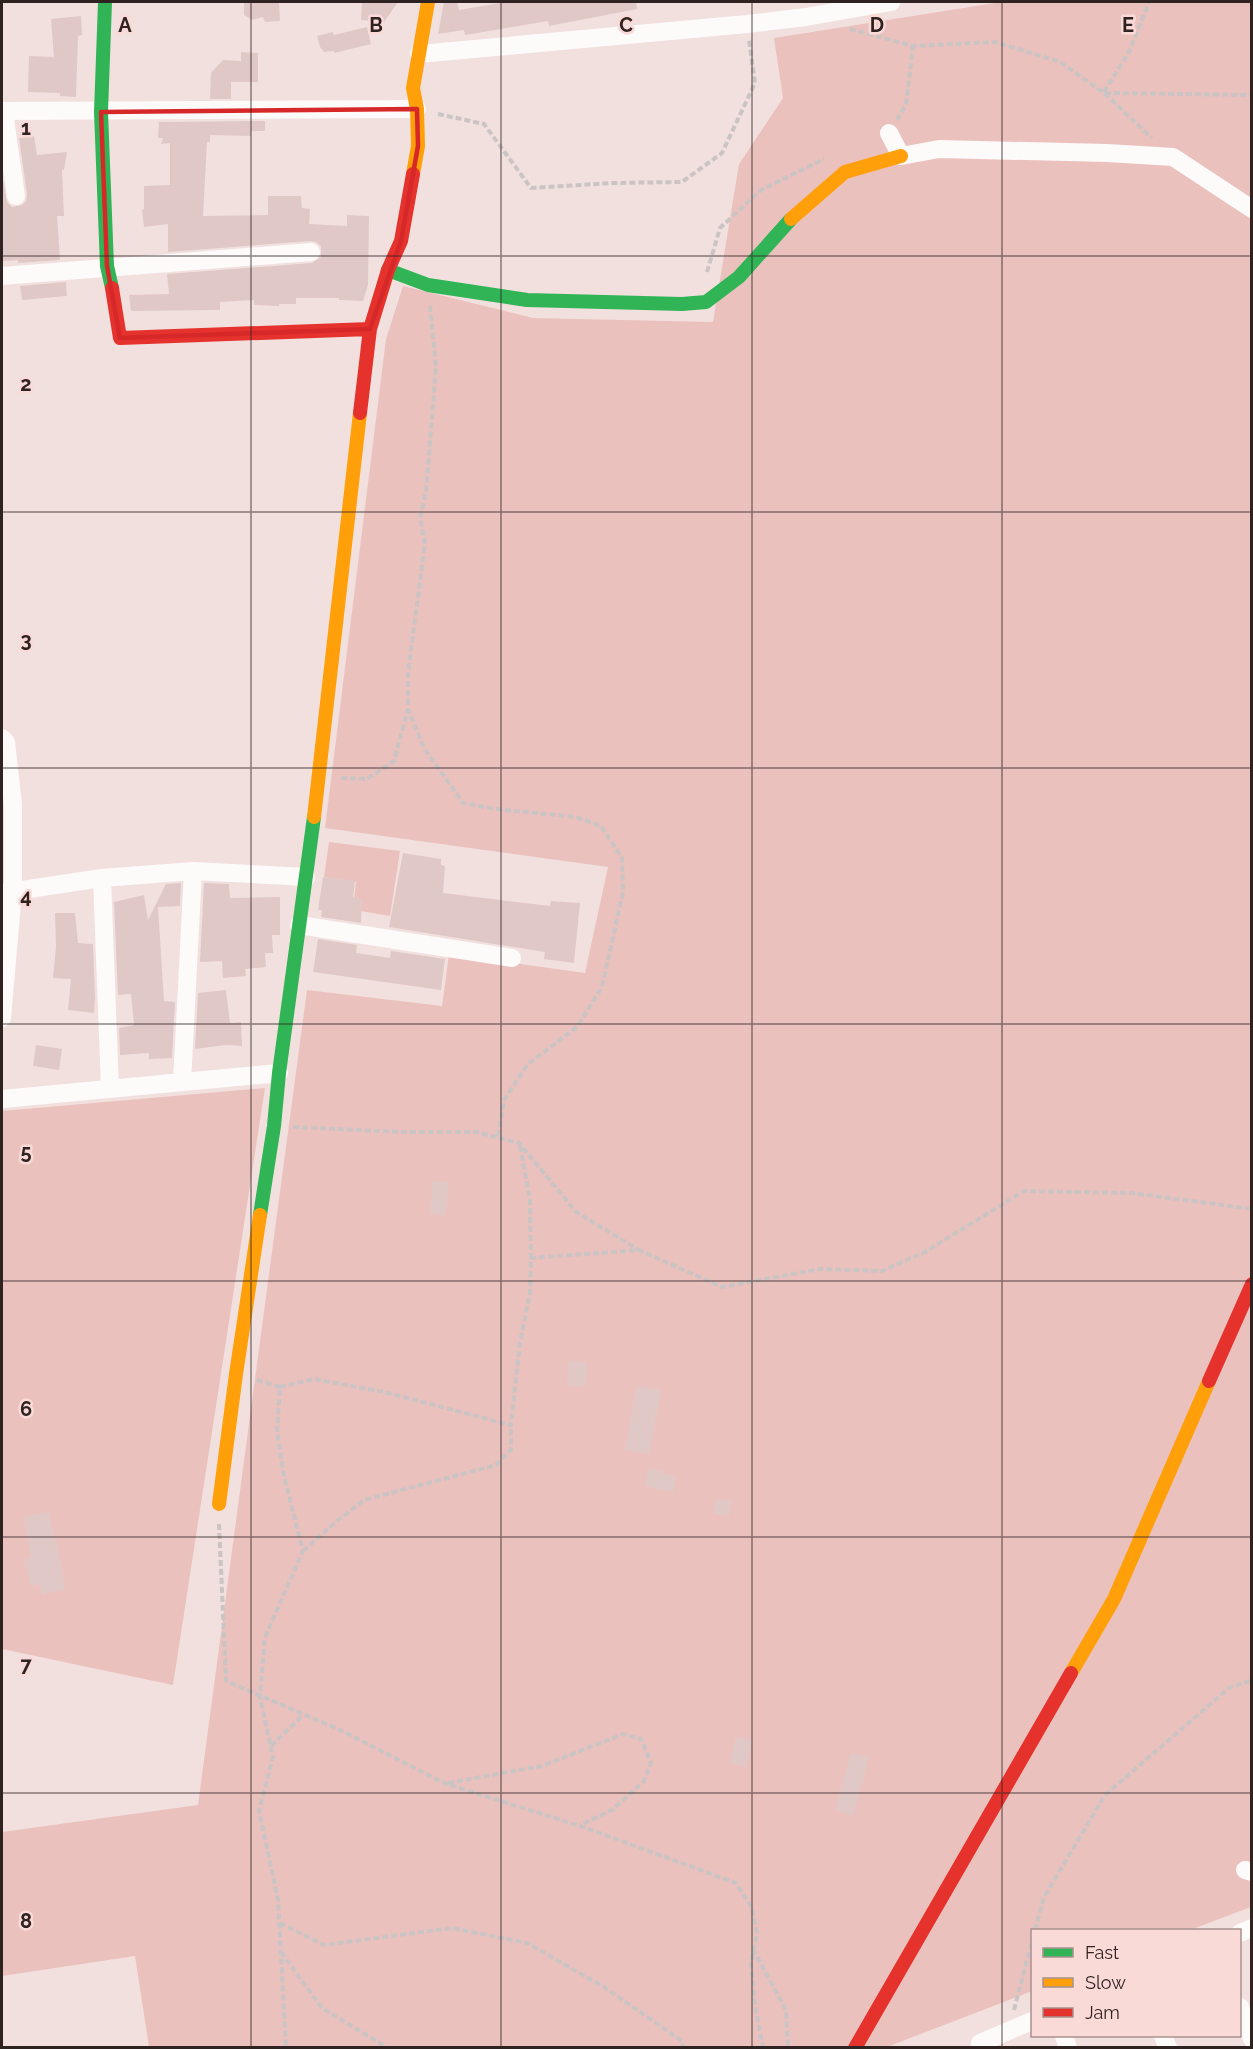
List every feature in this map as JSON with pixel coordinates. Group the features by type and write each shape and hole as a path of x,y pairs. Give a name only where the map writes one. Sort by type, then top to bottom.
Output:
{"street":[{"path":"105,2 101,112 107,266 120,338 370,329"},
{"path":"219,1504 236,1374 274,1126 279,1073 319,777 370,329 388,270 401,242 418,146 417,109 413,88 428,2"},
{"path":"419,54 747,24 806,17 891,2"},
{"path":"16,196 3,111 417,109"},
{"path":"889,133 901,156"},
{"path":"388,270 428,285 527,300 682,304 706,302 739,277 795,215 845,172 939,148 1173,157 1251,209"},
{"path":"2,276 107,266 311,252"},
{"path":"2,738 6,742 13,804 2,1018"},
{"path":"7,893 102,878 193,871 306,877"},
{"path":"182,1082 193,871"},
{"path":"102,878 110,1089"},
{"path":"299,925 512,958"},
{"path":"2,1099 279,1073"},
{"path":"855,2048 1114,1599 1251,1284"},
{"path":"1241,2012 1251,2039"},
{"path":"982,2048 980,2043 1031,2021"}],"path":[{"path":"1104,93 1130,52 1149,2"},
{"path":"417,109 484,124 531,188 682,182 722,153 755,83 747,24"},
{"path":"849,28 913,46 996,42 1060,62 1104,93 1173,157"},
{"path":"1104,93 1251,95"},
{"path":"319,777 367,778 394,761 408,709 408,674 425,543 420,518 426,492 436,367 428,285"},
{"path":"408,709 424,748 463,803 496,809 576,817 601,826 622,858 623,892 603,987 577,1028 528,1064 504,1100 498,1137"},
{"path":"274,1126 400,1132 476,1132 519,1143 576,1212 639,1251 722,1287 820,1269 882,1271 925,1252 1024,1191 1131,1193 1251,1209"},
{"path":"286,2048 278,1899 259,1811 273,1757 260,1697 265,1637 303,1551 364,1500 496,1465 511,1450 511,1425 520,1342 530,1293 531,1258 530,1200 519,1143"},
{"path":"531,1258 639,1251"},
{"path":"236,1374 280,1387 314,1379 384,1392 511,1425"},
{"path":"280,1387 277,1431 284,1476 303,1551"},
{"path":"219,1504 226,1681 338,1729 444,1783 579,1826 736,1883 752,1908 756,1934 751,1964 763,2048"},
{"path":"1035,1929 1044,1897 1105,1795 1229,1688 1251,1680"},
{"path":"271,1746 303,1715"},
{"path":"444,1783 542,1766 623,1734 641,1738 651,1763 644,1781 612,1810 579,1826"},
{"path":"279,1923 324,1945 452,1928 527,1943 604,1987 682,2042 683,2048"},
{"path":"1008,2031 1031,1945"},
{"path":"753,1949 786,2010 788,2048"},
{"path":"281,1952 322,2008 388,2048"}],"highlighted area":[{"path":"417,109 418,146 401,241 370,329 120,338 107,266 101,112"}],"shaded area":[{"path":"1001,2 1251,2 1251,1907 1193,1929 1031,1929 1031,1991 887,2047 149,2047 135,1956 2,1976 2,1832 198,1805 307,990 442,1006 449,954 585,973 608,867 325,828 386,339 403,286 533,318 713,322 739,164 783,98 774,38"},
{"path":"329,842 400,851 390,916 361,911 362,900 354,899 356,882 324,877"},
{"path":"265,1088 173,1685 2,1649 2,1111"}],"building":[{"path":"244,2 279,2 280,21 265,22 263,17 252,20 244,15"},
{"path":"362,2 398,2 384,22 361,20"},
{"path":"444,2 457,2 459,10 506,2 636,2 637,9 549,26 548,21 465,35 464,30 438,34"},
{"path":"81,16 82,35 78,36 76,97 60,96 60,93 28,92 29,56 54,57 51,19"},
{"path":"367,27 371,44 334,53 334,51 324,52 320,47 317,36 333,32 334,35"},
{"path":"241,52 258,53 258,82 231,82 231,99 210,99 211,73 223,60 241,61"},
{"path":"265,121 265,131 251,131 251,136 210,135 210,142 207,142 203,216 268,215 268,196 301,196 302,208 310,209 309,224 347,226 347,215 369,216 368,285 363,301 339,300 339,298 296,298 296,304 279,304 279,306 254,305 254,300 220,302 220,310 131,311 129,295 169,294 167,274 312,263 321,257 321,246 310,241 168,252 168,224 144,227 142,210 144,209 144,186 170,185 170,143 161,144 163,138 158,138 159,122"},
{"path":"34,136 37,155 67,152 64,170 62,170 64,216 57,216 60,260 18,263 18,260 2,261 2,174 7,202 12,207 22,205 26,201 27,194 19,138"},
{"path":"66,282 67,296 22,300 20,286"},
{"path":"403,853 441,859 441,865 445,866 443,893 550,906 551,901 580,903 574,963 544,959 545,952 389,927"},
{"path":"323,877 355,881 353,897 362,899 361,923 321,917 322,910 318,910"},
{"path":"181,883 180,906 158,907 164,1001 175,1002 172,1058 149,1059 149,1053 120,1055 119,1028 134,1025 134,1023 131,994 118,995 114,902 144,895 148,920 166,884"},
{"path":"204,883 229,884 230,898 280,897 280,935 272,935 273,953 265,953 266,967 245,969 246,976 223,978 222,961 200,962"},
{"path":"55,913 75,913 78,943 93,944 94,1013 68,1010 71,979 53,978 56,947"},
{"path":"318,939 357,945 356,953 390,958 391,951 445,959 441,990 313,972"},
{"path":"226,990 230,1023 241,1022 242,1046 226,1045 195,1049 198,993"},
{"path":"36,1045 62,1049 59,1070 33,1066"},
{"path":"433,1181 449,1183 445,1216 430,1213"},
{"path":"569,1361 587,1362 585,1387 567,1385"},
{"path":"637,1386 661,1390 649,1454 625,1450"},
{"path":"649,1468 676,1476 673,1492 645,1486"},
{"path":"716,1499 731,1501 729,1516 714,1514"},
{"path":"49,1512 65,1589 42,1595 40,1584 31,1586 25,1559 31,1557 24,1517"},
{"path":"736,1737 752,1741 746,1767 730,1763"},
{"path":"851,1753 869,1757 853,1815 835,1810"}],"traffic: fast":[{"path":"105,2 101,112 107,266 112,288"},
{"path":"388,270 428,285 527,300 682,304 706,302 739,277 791,219"},
{"path":"260,1215 274,1126 279,1073 314,817"}],"traffic: slow":[{"path":"413,174 418,146 417,109 413,88 428,2"},
{"path":"791,219 845,172 901,156"},
{"path":"314,817 360,413"},
{"path":"219,1504 260,1215"},
{"path":"1071,1673 1114,1599 1209,1381"}],"traffic: jam":[{"path":"360,413 370,329 388,270 401,241 413,174"},
{"path":"112,288 120,338 370,329"},
{"path":"1209,1381 1252,1284"},
{"path":"855,2048 1071,1673"}]}
